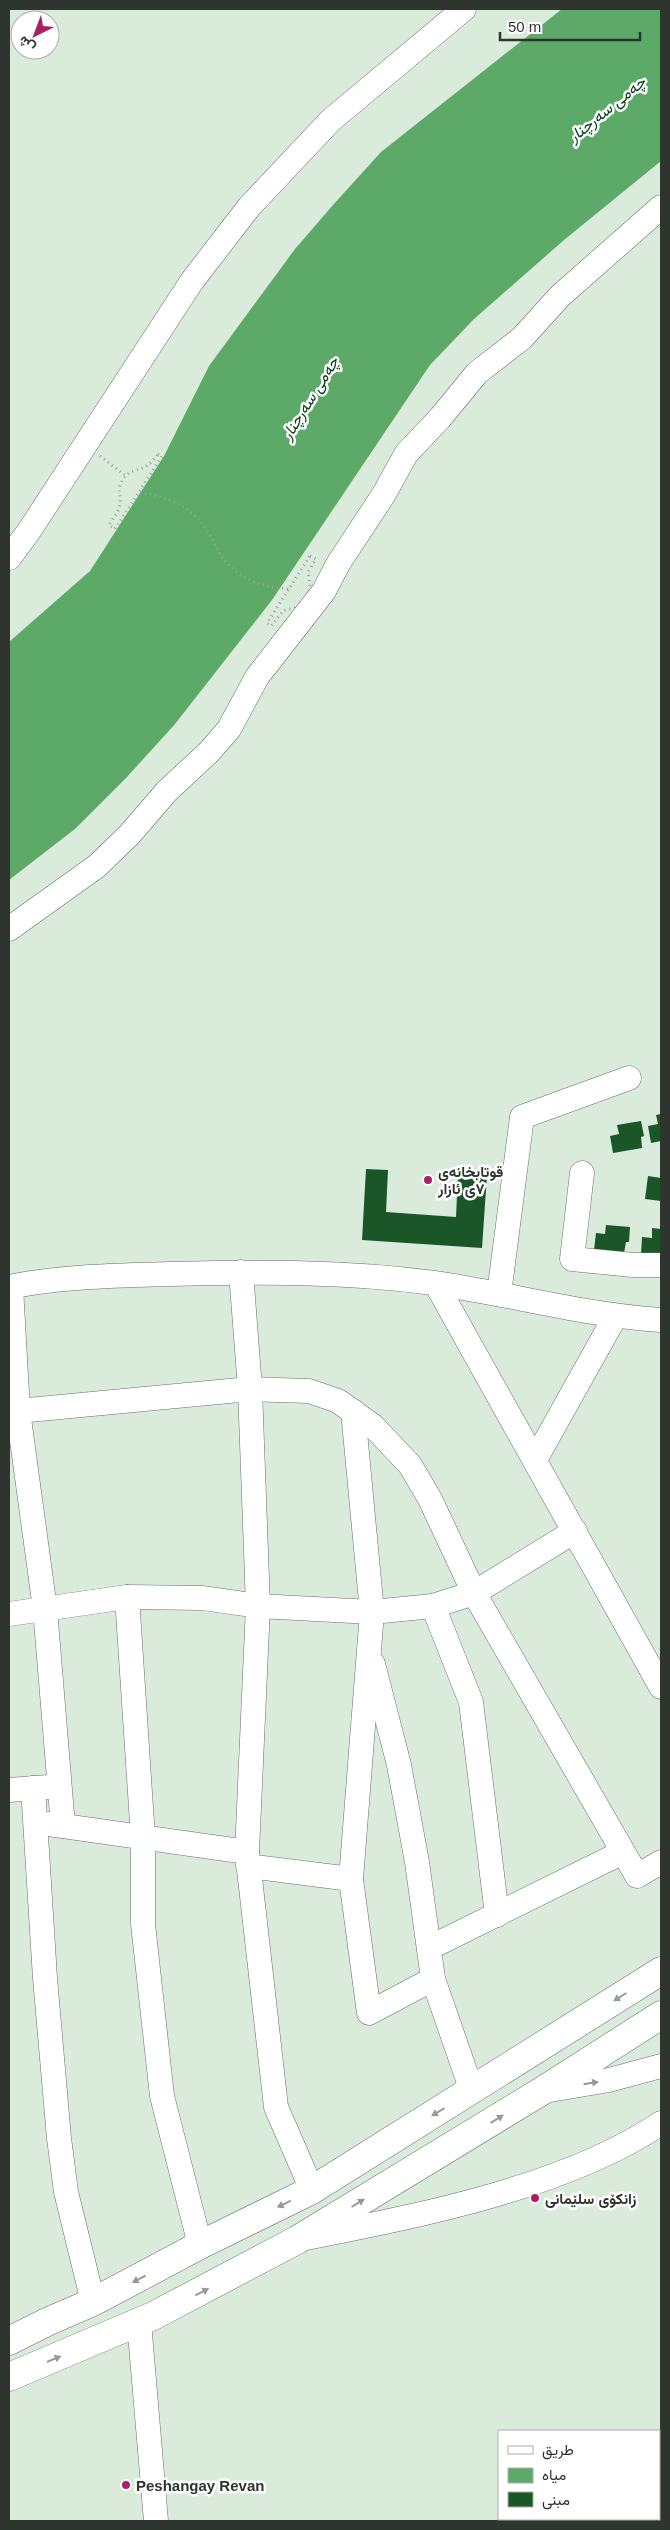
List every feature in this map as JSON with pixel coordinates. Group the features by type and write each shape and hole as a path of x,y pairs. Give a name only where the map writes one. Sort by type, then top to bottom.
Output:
{"main road":[{"path":"9,2341 49,2320 93,2302 200,2245 312,2190 661,1971"},
{"path":"9,2377 139,2322 222,2282 297,2240 542,2091 661,2015"}],"street":[{"path":"9,557 29,531 192,281 249,207 331,120 464,9"},
{"path":"9,929 97,866 125,839 167,791 209,752 229,729 257,677 293,628 324,591 338,564 384,494 406,454 440,418 477,373 522,338 560,296 661,207"},
{"path":"500,1294 522,1117 630,1078"},
{"path":"582,1174 572,1259 634,1265 661,1265"},
{"path":"241,1272 250,1389 258,1606 248,1859 276,2107 312,2190"},
{"path":"64,1826 45,1609 13,1412 10,1287 43,1281 93,1277 241,1272 325,1272 436,1284 500,1294 615,1317 661,1320"},
{"path":"436,1284 661,1687"},
{"path":"535,1460 615,1317"},
{"path":"13,1412 250,1389 309,1391 332,1399 353,1411 386,1437 410,1465 430,1499 474,1593 637,1876 661,1862"},
{"path":"353,1411 372,1612 351,1879 369,2013 433,1978"},
{"path":"9,1614 127,1597 203,1598 258,1606 372,1612 433,1606 474,1593 575,1530"},
{"path":"127,1597 143,1838 143,1924 162,2096 200,2245"},
{"path":"433,1606 471,1702 497,1915"},
{"path":"369,1646 399,1764 417,1862 433,1978 472,2091"},
{"path":"9,1790 60,1786"},
{"path":"33,1788 45,1978 59,2138 66,2192 93,2302"},
{"path":"35,1822 143,1838 351,1879"},
{"path":"429,1948 623,1852"},
{"path":"542,2091 609,2080 661,2066"},
{"path":"297,2240 400,2219 538,2180 610,2151 661,2123"},
{"path":"139,2322 156,2521"}],"path":[{"path":"85,444 126,476"},
{"path":"158,454 162,456 140,493 115,529 109,525 119,510 120,485 126,476 130,472 148,467 158,454"},
{"path":"140,493 162,497 188,510 204,526 225,562 244,577 260,586 289,589"}],"water":[{"name":"چەمی سەرچنار","path":"562,9 661,9 661,161 564,240 474,319 430,365 272,600 175,724 127,777 75,829 9,880 9,642 90,571 164,456 209,366 295,249 333,205 381,152"}],"building":[{"path":"661,1114 661,1141 651,1143 648,1126 658,1124 656,1115"},
{"path":"641,1121 644,1136 641,1137 642,1148 613,1153 610,1136 619,1134 617,1125"},
{"path":"366,1169 388,1170 386,1212 456,1217 458,1173 487,1175 482,1248 362,1240"},
{"path":"648,1176 661,1178 661,1201 645,1199"},
{"path":"606,1225 630,1227 629,1242 626,1242 624,1253 594,1250 596,1233 605,1234"},
{"path":"652,1228 661,1229 661,1255 641,1254 642,1237 652,1238"}],"place":[{"name":"قوتابخانەی ٧ی ئازار","path":"428,1180"},
{"name":"زانکۆی سلێمانی","path":"535,2198"},
{"name":"Peshangay Revan","path":"126,2485"}]}
